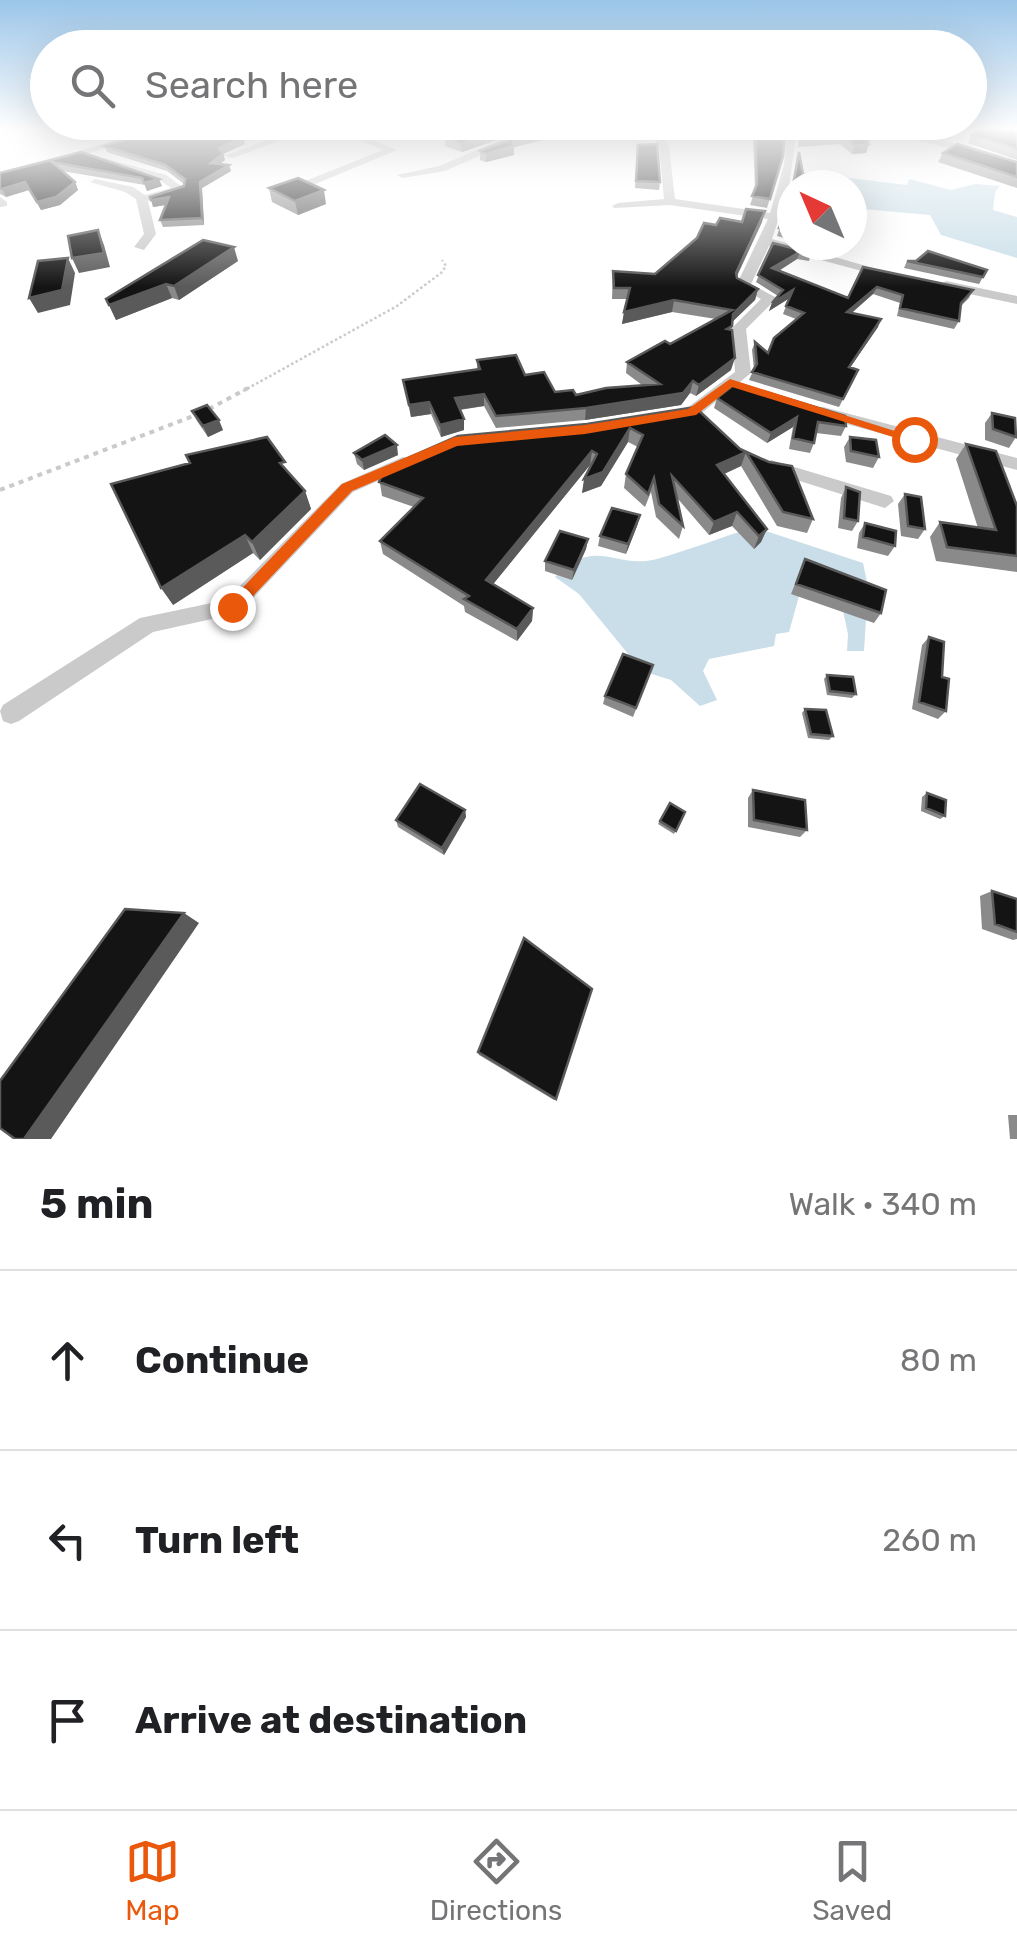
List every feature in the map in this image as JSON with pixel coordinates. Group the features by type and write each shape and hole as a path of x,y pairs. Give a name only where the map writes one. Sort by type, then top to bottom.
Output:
{"street":[{"path":"142,199 180,189 167,181"},
{"path":"309,183 314,181"},
{"path":"668,181 670,202"},
{"path":"656,418 701,416 738,386 744,373 739,328 770,298 742,286 762,256 784,181"},
{"path":"95,182 136,191 142,199 144,227 150,234 140,247"},
{"path":"618,206 670,202 772,216"},
{"path":"766,241 904,277"},
{"path":"938,284 1017,300"},
{"path":"796,405 1017,464"},
{"path":"11,712 148,624 232,607 347,488 419,456"},
{"path":"760,462 885,501"}],"path":[{"path":"0,490 236,397 396,306 442,273 446,266 442,260"}],"water":[{"path":"867,181 907,185 908,181 917,181 951,190 975,184 1000,186 995,192 993,210 1017,217 1017,258 941,235 930,215 867,209"},
{"path":"754,527 863,563 868,587 864,651 847,651 848,634 839,592 801,589 789,632 776,634 774,646 709,659 703,671 717,700 700,706 671,680 642,671 579,594 555,577 582,558 657,559"}],"building":[{"path":"0,181 75,182 56,197 37,202 25,182 0,188"},
{"path":"185,181 201,181 202,218 160,220 169,197 150,197 184,186"},
{"path":"305,181 324,190 295,201 269,188"},
{"path":"757,181 775,181 770,199 752,196"},
{"path":"746,209 765,211 736,273 737,278 758,289 733,314 732,326 727,329 732,330 735,358 699,385 693,381 683,393 586,408 496,416 484,394 455,398 464,419 440,425 429,402 409,405 403,380 480,369 477,360 516,355 525,375 544,372 555,392 573,390 576,395 606,388 660,384 627,362 732,310 674,300 624,312 630,288 614,288 613,271 655,274 697,238 704,223 716,225 720,218 742,222"},
{"path":"98,230 104,253 72,258 68,236"},
{"path":"203,240 234,247 174,286 166,284 109,305 106,299"},
{"path":"773,243 777,244 777,260 786,260 772,268 848,298 863,267 973,290 961,303 959,321 900,308 903,295 877,287 847,312 881,319 849,367 858,370 843,399 752,372 757,364 755,342 768,353 774,338 804,313 786,306 793,290 772,303 783,290 758,275"},
{"path":"928,251 987,270 983,277 907,261 916,261"},
{"path":"68,258 62,290 29,298 38,261"},
{"path":"736,383 845,416 846,426 818,422 814,443 793,438 797,417 771,433 717,398"},
{"path":"207,405 219,420 203,426 192,411"},
{"path":"695,407 740,449 769,462 792,466 813,519 783,512 746,452 717,465 767,529 759,536 737,512 714,522 672,476 683,526 659,504 654,478 648,494 626,474 643,435 630,428 603,472 584,479 597,454 592,451 486,580 533,608 517,629 464,599 469,596 380,541 423,498 379,482 382,474 378,471 458,436 587,424"},
{"path":"992,413 1015,418 1016,437 993,429"},
{"path":"385,435 397,445 362,460 354,453"},
{"path":"267,437 285,462 280,463 305,491 252,542 245,535 161,588 111,484 190,463 186,455"},
{"path":"850,437 876,440 879,457 851,451"},
{"path":"966,444 996,451 1017,506 1017,556 947,547 940,522 996,530"},
{"path":"846,487 860,492 858,521 844,518"},
{"path":"905,494 921,497 925,529 908,526"},
{"path":"612,508 640,515 628,544 600,536"},
{"path":"865,523 896,531 895,546 863,537"},
{"path":"560,531 588,539 574,570 545,561"},
{"path":"805,559 886,590 881,613 796,584"},
{"path":"929,637 944,642 942,677 949,679 946,711 919,702"},
{"path":"623,654 653,665 636,708 605,696"},
{"path":"827,675 853,677 856,694 830,691"},
{"path":"805,709 826,710 833,736 811,734"},
{"path":"420,784 465,810 442,848 396,820"},
{"path":"753,790 805,800 807,830 754,820"},
{"path":"927,793 946,800 945,816 926,808"},
{"path":"670,803 685,812 676,831 660,821"},
{"path":"992,891 1017,899 1017,932 995,924"},
{"path":"125,909 184,913 24,1139 15,1139 0,1128 0,1081"},
{"path":"524,938 592,989 556,1099 478,1052"}],"route":[{"path":"232,607 347,488 455,441 585,429 692,412 730,383 914,439"}]}
